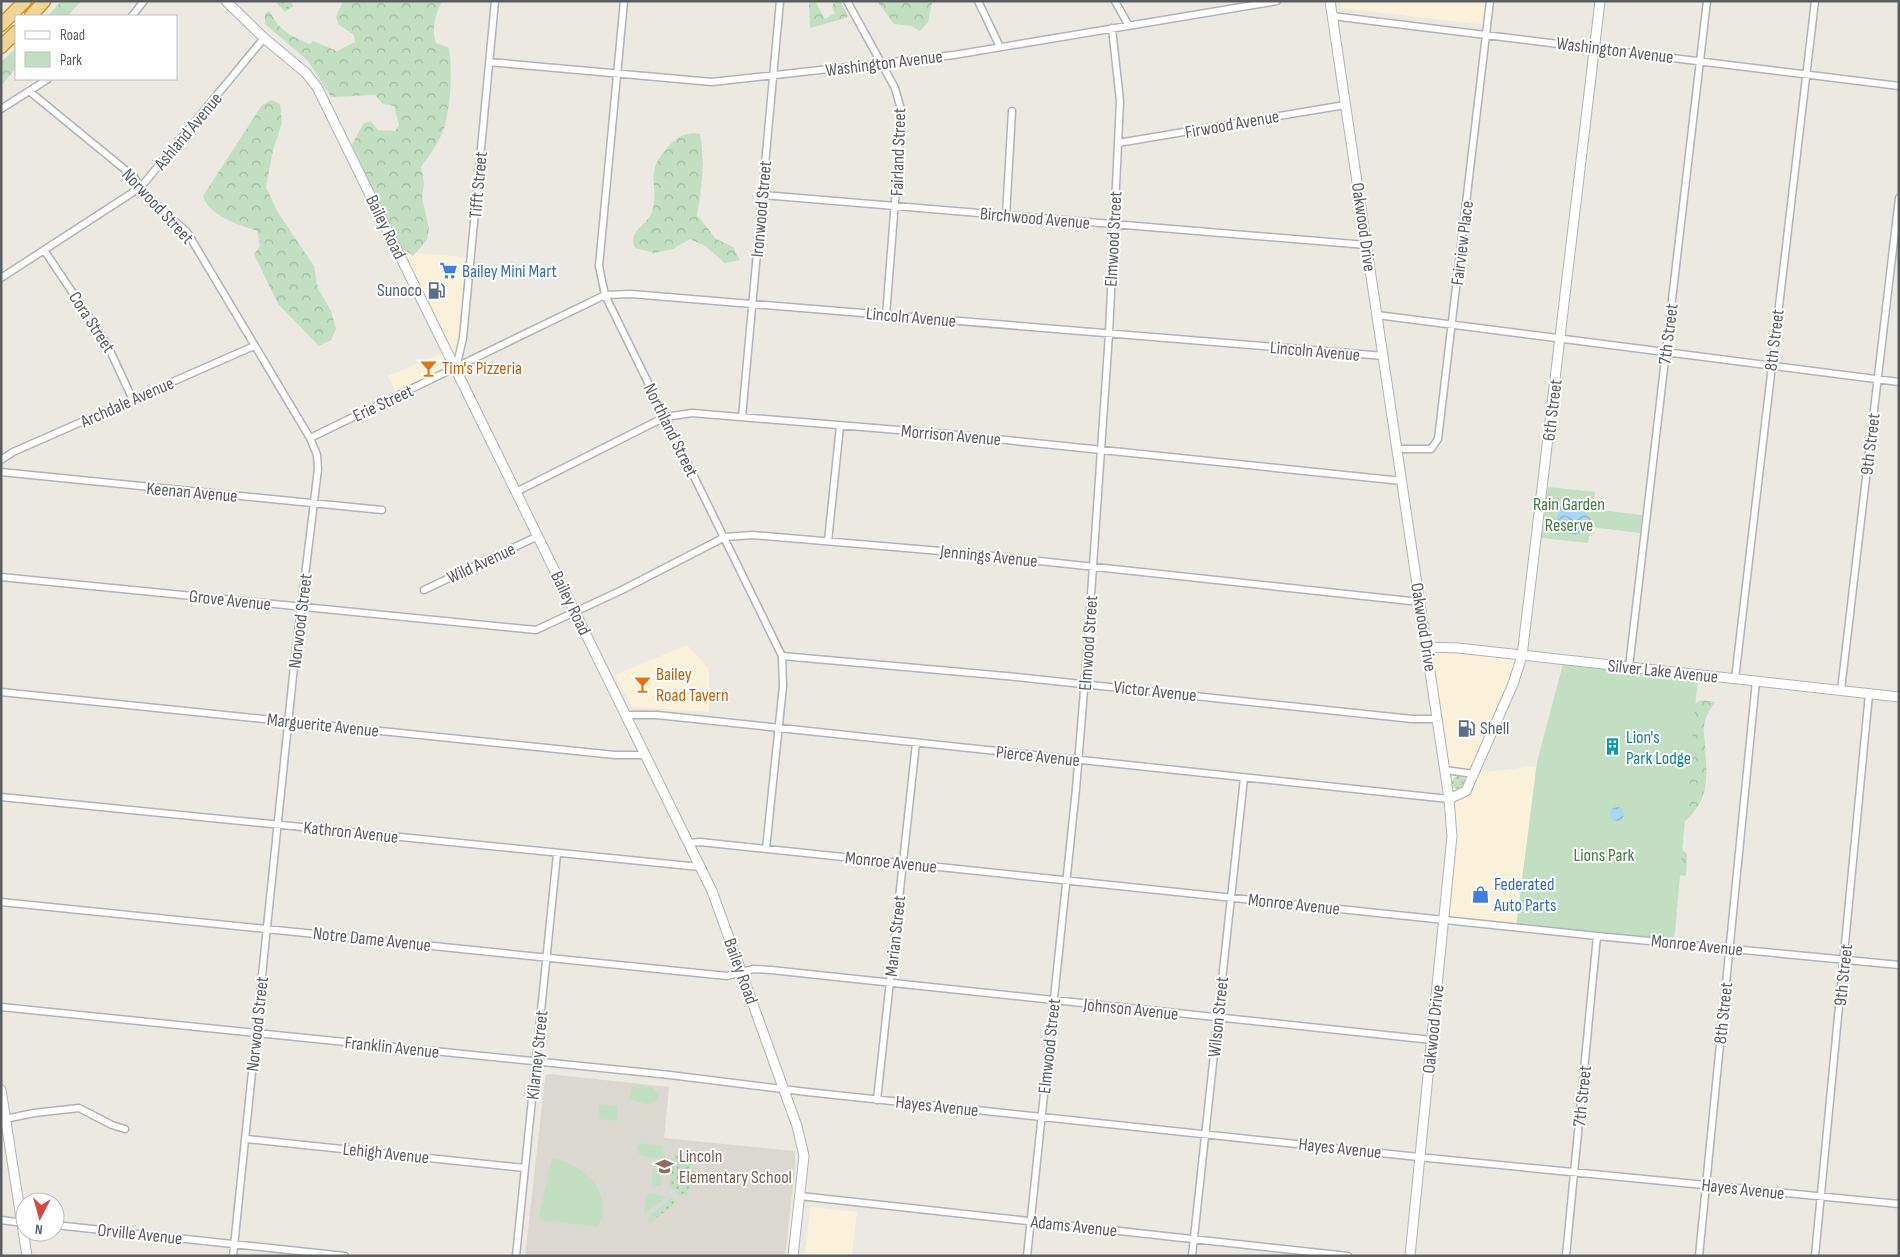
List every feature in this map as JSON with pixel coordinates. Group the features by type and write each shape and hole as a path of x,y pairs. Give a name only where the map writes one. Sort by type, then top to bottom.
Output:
{"highway":[{"path":"1,25 25,1"},
{"path":"32,15 44,1"},
{"path":"1,47 15,33"}],"street":[{"path":"133,15 144,1"},
{"name":"Bailey Road","path":"226,1 264,38 298,65 317,87 712,891 804,1150 793,1256"},
{"name":"Tifft Street","path":"456,368 463,338 495,1"},
{"name":"Northland Street","path":"624,1 599,266 605,295 782,656 783,686 766,849"},
{"name":"Ironwood Street","path":"742,416 780,1"},
{"name":"Fairland Street","path":"847,1 895,88 902,113 886,315"},
{"path":"978,1 1000,47"},
{"path":"1115,1 1129,26"},
{"name":"Washington Avenue","path":"488,62 700,82 883,64 1000,47 1277,1"},
{"name":"Oakwood Drive","path":"1330,1 1450,799 1452,836 1410,1256"},
{"name":"Fairview Place","path":"1397,449 1430,449 1438,439 1490,1"},
{"name":"6th Street","path":"1450,799 1466,791 1513,684 1522,656 1600,1"},
{"name":"7th Street","path":"1629,667 1707,1"},
{"name":"8th Street","path":"1735,679 1815,1"},
{"name":"Washington Avenue","path":"1332,16 1899,86"},
{"name":"Elmwood Street","path":"1027,1256 1067,880 1085,684 1102,450 1120,89 1112,28"},
{"name":"Ashland Avenue","path":"1,278 141,187 264,38"},
{"path":"1,109 46,80"},
{"name":"Norwood Street","path":"29,91 134,177 144,193 188,232 310,438 318,462 233,1256"},
{"name":"Firwood Avenue","path":"1118,143 1345,105"},
{"path":"1006,216 1012,111"},
{"name":"Birchwood Avenue","path":"763,195 1366,245"},
{"name":"9th Street","path":"1840,690 1899,198"},
{"name":"Cora Street","path":"44,250 107,344 132,398"},
{"name":"Lincoln Avenue","path":"456,368 605,295 631,294 1384,356"},
{"path":"1377,315 1899,382"},
{"name":"Archdale Avenue","path":"1,460 13,452 132,398 254,346"},
{"name":"Erie Street","path":"310,438 456,368"},
{"name":"Morrison Avenue","path":"516,492 665,417 692,413 742,416 1102,450 1402,481"},
{"path":"828,541 840,426"},
{"name":"Keenan Avenue","path":"1,472 382,510"},
{"name":"Jennings Avenue","path":"575,612 725,537 753,535 828,541 1420,602"},
{"name":"Wild Avenue","path":"424,590 538,536"},
{"name":"Grove Avenue","path":"1,577 523,630 542,628 575,612"},
{"name":"Silver Lake Avenue","path":"1426,647 1458,648 1899,698"},
{"name":"Victor Avenue","path":"782,656 907,666 1412,719 1438,719"},
{"name":"8th Street","path":"1699,1256 1756,681"},
{"name":"Marguerite Avenue","path":"1,692 615,755 646,756"},
{"name":"9th Street","path":"1815,1256 1845,960 1869,694"},
{"name":"Pierce Avenue","path":"626,714 657,715 1450,799"},
{"name":"Marian Street","path":"877,1100 916,743"},
{"path":"1445,770 1474,774"},
{"name":"Wilson Street","path":"1192,1256 1244,778"},
{"name":"Kathron Avenue","path":"1,797 700,867"},
{"name":"Monroe Avenue","path":"689,843 700,842 1597,936 1899,965"},
{"name":"Kilarney Street","path":"516,1256 558,854"},
{"name":"Notre Dame Avenue","path":"1,902 727,976 742,972"},
{"name":"7th Street","path":"1566,1256 1597,936"},
{"name":"Johnson Avenue","path":"742,972 753,969 1432,1040"},
{"name":"Franklin Avenue","path":"1,1007 782,1088"},
{"name":"Hayes Avenue","path":"782,1088 877,1100 1420,1157 1899,1204"},
{"path":"1,1090 18,1192"},
{"path":"4,1115 79,1108 112,1125 125,1129"},
{"name":"Lehigh Avenue","path":"246,1139 526,1168"},
{"name":"Adams Avenue","path":"800,1196 1348,1256"},
{"path":"1,1220 15,1222"},
{"name":"Orville Avenue","path":"65,1226 345,1256"},
{"path":"25,1242 26,1256"}],"shaded area":[{"path":"1339,1 1490,1 1487,25 1340,8"},
{"path":"410,252 471,258 465,314 456,368 398,396 388,376 447,351 400,255"},
{"path":"687,645 709,669 709,712 632,707 615,675"},
{"path":"1426,647 1522,656 1477,767 1486,772 1537,766 1516,927 1444,920 1452,836"},
{"name":"Lincoln Elementary School","path":"549,1074 669,1087 664,1138 795,1151 795,1167 785,1256 525,1256 545,1078"},
{"path":"810,1207 857,1212 852,1256 805,1256"}],"green space":[{"path":"61,1 81,1 69,15 49,15"},
{"path":"275,1 293,1 291,3 294,6 285,12"},
{"path":"343,1 442,1 436,16 434,33 436,43 448,47 450,55 449,102 441,136 421,167 424,183 422,198 429,228 427,240 413,256 398,245 352,145 363,124 371,121 378,130 395,131 399,125 394,106 383,104 375,95 331,97 308,61 265,24 265,14 269,11 278,25 290,35 309,44 313,41 337,51 355,42 354,35 339,25 336,17"},
{"path":"809,1 815,1 825,19 835,13 832,8 834,1 840,1 848,16 810,28"},
{"path":"877,1 931,1 928,22 920,31 912,26 894,24"},
{"path":"15,49 15,69 1,86 1,62"},
{"path":"271,100 280,104 282,123 273,150 266,187 277,211 314,266 318,289 331,311 336,329 331,340 319,346 278,304 254,254 260,246 257,231 218,214 203,196 262,105"},
{"path":"700,134 703,164 697,215 716,239 733,247 740,260 725,263 705,246 690,239 673,249 654,253 635,248 634,237 652,212 654,203 654,172 660,156 674,141 683,135"},
{"name":"Rain Garden Reserve","path":"1548,487 1595,492 1593,509 1642,515 1640,533 1590,527 1588,543 1542,538"},
{"name":"Lions Park","path":"1564,660 1698,675 1674,943 1516,927 1537,762"},
{"path":"1701,700 1715,702 1704,726 1706,782 1701,801 1696,809 1678,827 1676,844 1687,854 1686,876 1673,875 1687,708"},
{"path":"1456,776 1462,776 1466,783 1462,790 1456,790 1452,786 1452,780"},
{"path":"634,1085 652,1087 659,1095 658,1100 648,1105 630,1099"},
{"path":"599,1104 618,1106 617,1121 598,1119"},
{"path":"640,1143 661,1146 665,1155 663,1158 646,1157 639,1154 637,1147"},
{"path":"680,1151 693,1152 688,1196 678,1195 669,1185 671,1159"},
{"path":"552,1157 564,1161 585,1174 599,1191 602,1201 602,1213 598,1227 541,1220 539,1217"},
{"path":"653,1168 663,1170 661,1186 652,1185"},
{"path":"646,1193 667,1196 644,1215"},
{"path":"671,1198 678,1201 649,1224 647,1220 650,1216"}],"water":[{"path":"1568,501 1575,503 1591,519 1587,528 1575,535 1562,532 1556,524 1558,508"},
{"path":"1614,807 1620,807 1624,814 1620,821 1614,821 1610,817 1610,811"}],"place":[{"name":"Bailey Mini Mart","path":"448,271"},
{"name":"Sunoco","path":"436,290"},
{"name":"Tim's Pizzeria","path":"428,368"},
{"name":"Bailey Road Tavern","path":"642,684"},
{"name":"Shell","path":"1466,728"},
{"name":"Lion's Park Lodge","path":"1612,747"},
{"name":"Federated Auto Parts","path":"1480,894"},
{"name":"Lincoln Elementary School","path":"665,1166"}]}
